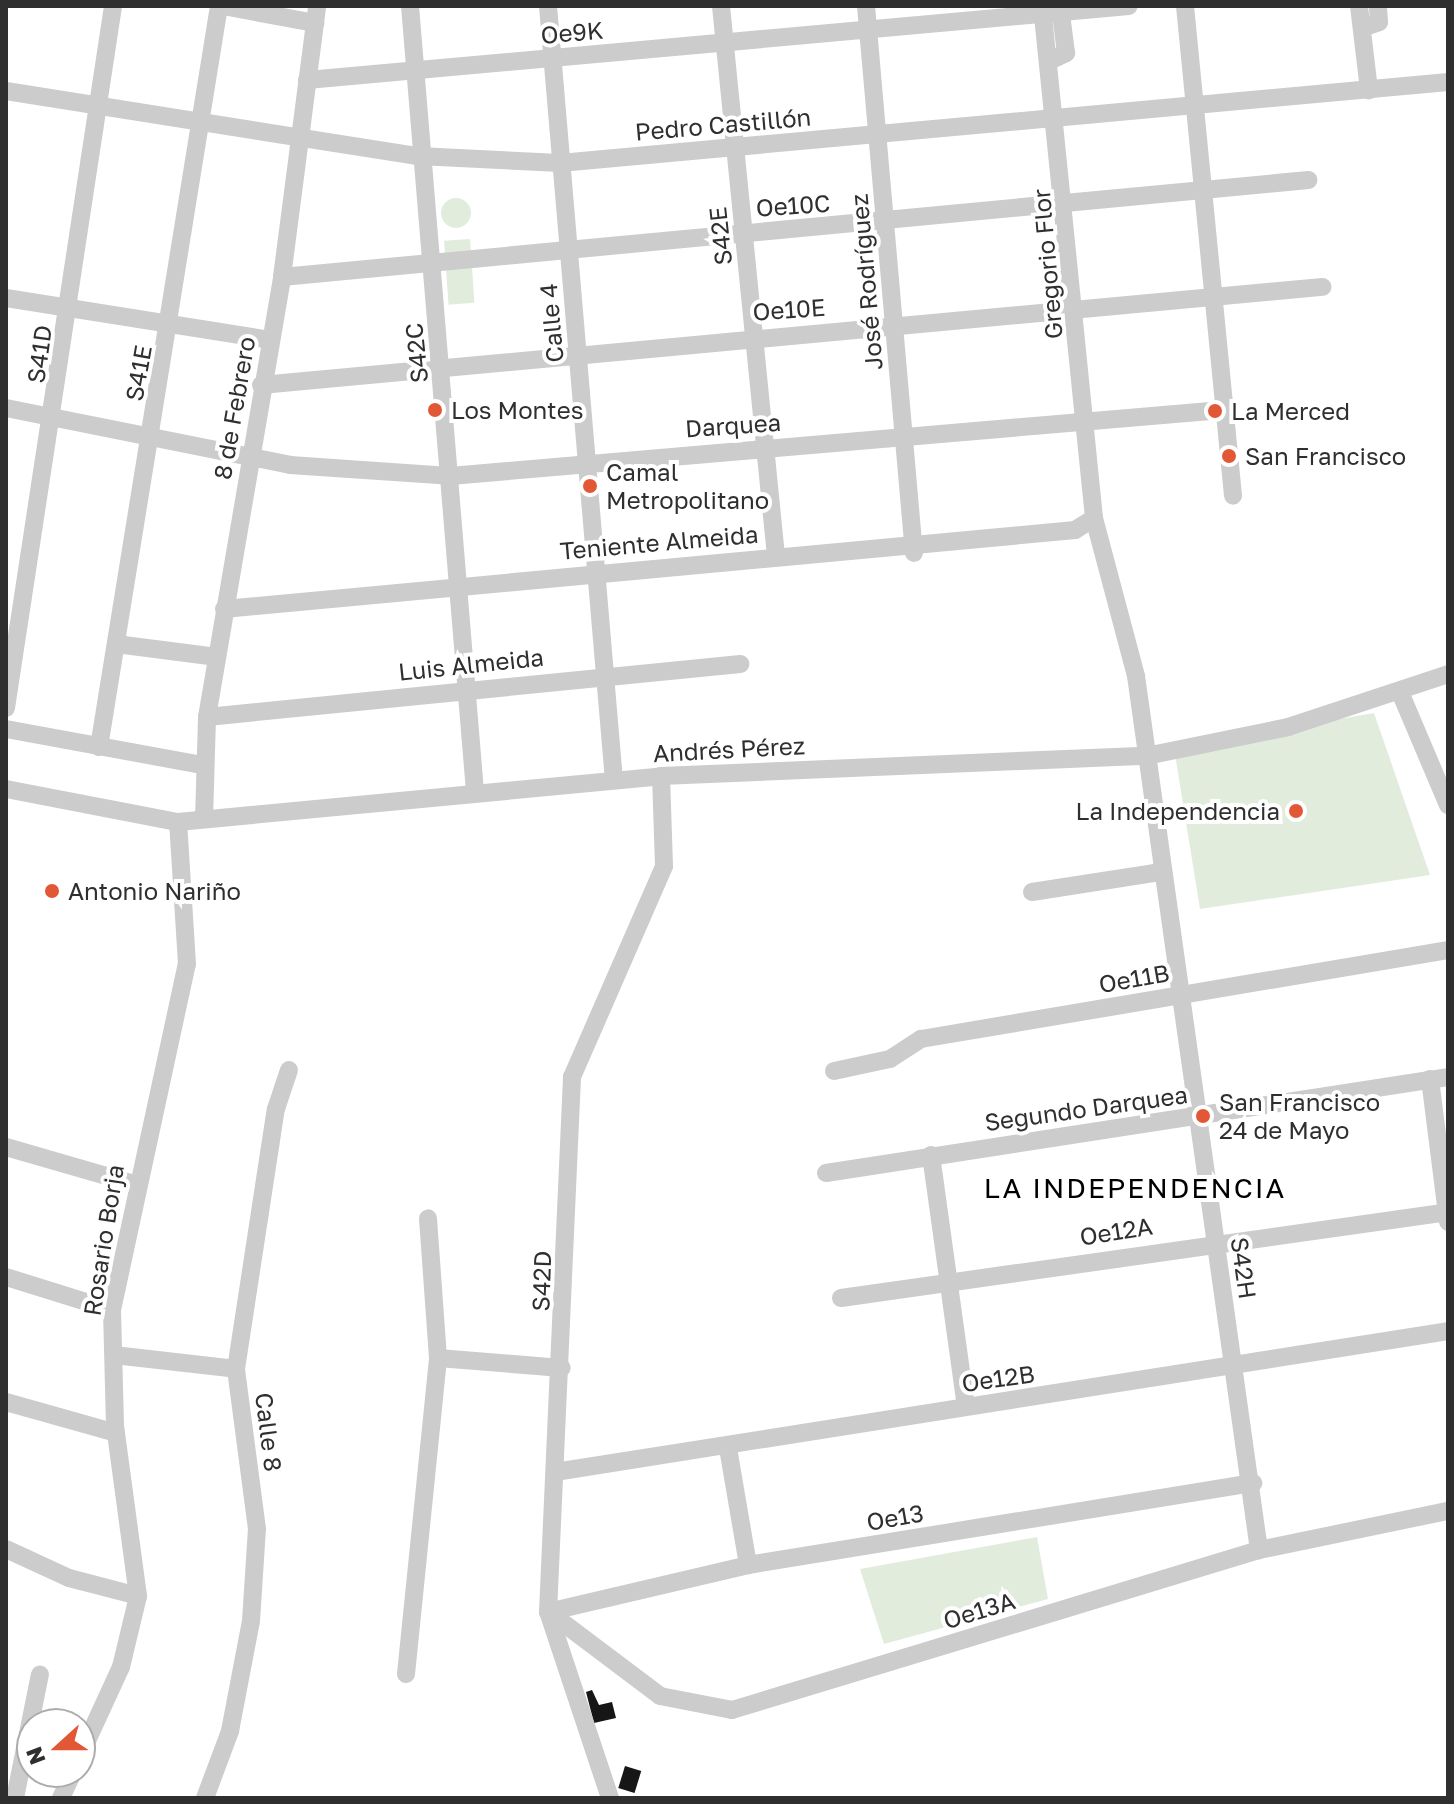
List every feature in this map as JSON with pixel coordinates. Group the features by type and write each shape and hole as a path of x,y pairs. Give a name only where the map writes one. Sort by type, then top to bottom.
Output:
{"street":[{"name":"S41D","path":"6,708 12,616 54,416 113,6"},
{"path":"221,6 316,15"},
{"name":"S41E","path":"99,747 221,6"},
{"name":"S42C","path":"410,6 418,156 442,366 475,791"},
{"name":"Calle 4","path":"548,6 586,460 608,675 614,780"},
{"name":"S42E","path":"721,6 776,556"},
{"name":"José Rodríguez","path":"866,6 914,548"},
{"name":"Oe9K","path":"307,80 552,57 868,33 1052,10 1129,6"},
{"path":"1185,6 1209,296 1233,496"},
{"path":"1359,6 1369,90"},
{"path":"1362,28 1379,22 1378,6"},
{"name":"Gregorio Flor","path":"1052,10 1049,61 1076,307 1083,419 1094,518 1126,629 1146,756"},
{"name":"8 de Febrero","path":"204,819 203,765 207,717 261,385 282,277 316,15"},
{"name":"Pedro Castillón","path":"6,91 418,156 560,163 1448,82"},
{"name":"Oe10C","path":"282,277 1308,180"},
{"name":"Oe10E","path":"261,385 754,336 1322,287"},
{"path":"6,298 270,340"},
{"path":"6,408 249,457"},
{"name":"Darquea","path":"249,457 360,474 450,476 586,460 1222,410"},
{"name":"Teniente Almeida","path":"224,609 599,570 914,548 1075,530 1094,518"},
{"path":"116,644 217,657"},
{"name":"Luis Almeida","path":"207,717 467,687 740,664"},
{"name":"Andrés Pérez","path":"6,789 178,822 475,791 661,776 1146,756 1228,742 1400,692 1448,674"},
{"path":"1400,692 1448,805"},
{"path":"6,729 203,765"},
{"name":"S42H","path":"1146,756 1177,994 1201,1116 1216,1240 1253,1483 1259,1550"},
{"name":"S42D","path":"610,1798 548,1612 562,1368 572,1077 659,883 666,848 661,776"},
{"name":"Rosario Borja","path":"96,1721 121,1667 138,1596 116,1433 112,1310 134,1184 187,964 178,822"},
{"path":"1032,892 1161,872"},
{"name":"Oe11B","path":"834,1071 890,1059 921,1039 1448,950"},
{"name":"Calle 8","path":"205,1798 230,1731 257,1561 236,1369 273,1124 289,1070"},
{"path":"1439,1078 1447,1216"},
{"name":"Segundo Darquea","path":"826,1173 1439,1078"},
{"path":"6,1147 134,1184"},
{"path":"931,1155 966,1406"},
{"name":"Oe12A","path":"841,1298 1216,1240 1447,1216"},
{"path":"406,1674 438,1358 428,1218"},
{"path":"6,1277 112,1310"},
{"name":"Oe12B","path":"555,1472 728,1448 966,1406 1235,1370 1448,1331"},
{"path":"114,1355 236,1369"},
{"path":"438,1358 562,1368"},
{"path":"6,1402 116,1433"},
{"path":"728,1448 748,1565"},
{"name":"Oe13","path":"548,1612 748,1565 1253,1483"},
{"name":"Oe13A","path":"548,1612 660,1696 732,1710 1259,1550 1448,1511"},
{"path":"6,1549 41,1568 138,1596"},
{"path":"15,1798 40,1674"}],"green space":[{"path":"456,198 467,202 471,213 467,224 456,228 445,224 441,213 445,202"},
{"path":"470,239 474,303 449,305 444,241"},
{"name":"La Independencia","path":"1374,713 1430,875 1200,909 1174,748"},
{"path":"1037,1537 1048,1599 884,1644 860,1569"}],"building":[{"path":"592,1690 599,1705 612,1702 616,1718 594,1723 586,1692"},
{"path":"625,1766 641,1771 635,1793 618,1788"}],"place":[{"name":"Los Montes","path":"435,410"},
{"name":"La Merced","path":"1215,411"},
{"name":"San Francisco","path":"1229,456"},
{"name":"Camal Metropolitano","path":"590,486"},
{"name":"La Independencia","path":"1296,811"},
{"name":"Antonio Nariño","path":"52,891"},
{"name":"San Francisco 24 de Mayo","path":"1203,1116"}],"district":[{"name":"LA INDEPENDENCIA","path":"1135,1188"}]}
